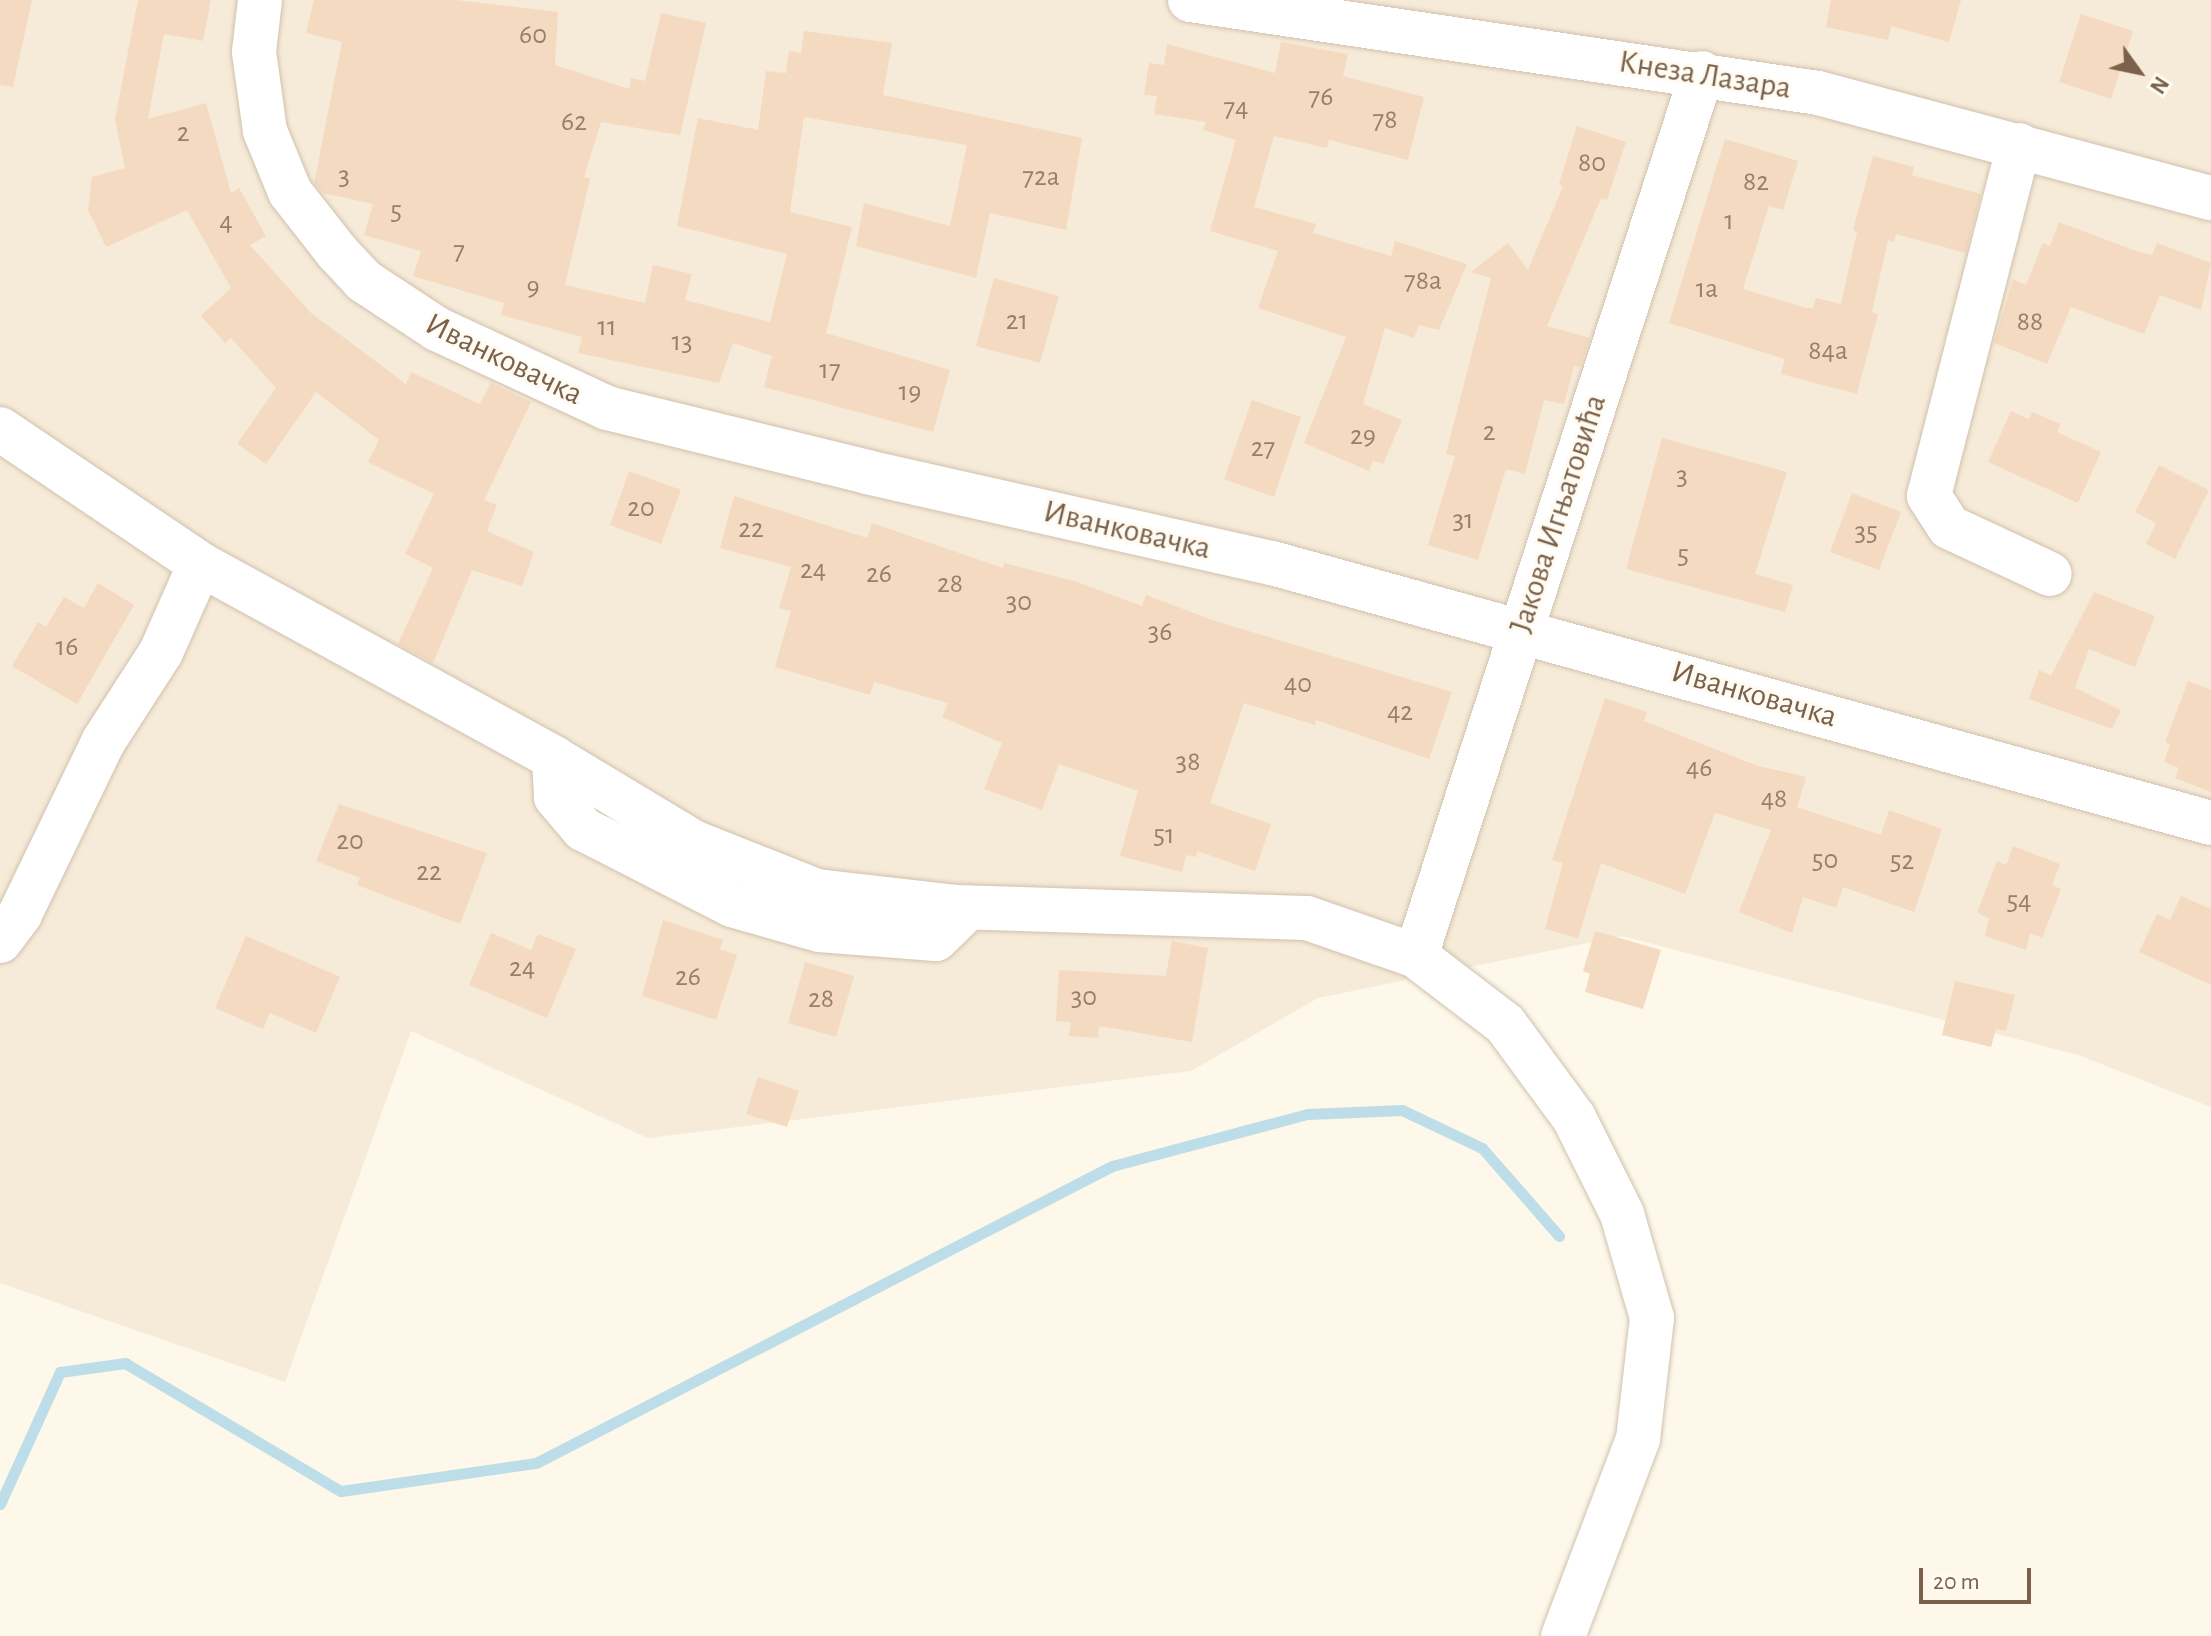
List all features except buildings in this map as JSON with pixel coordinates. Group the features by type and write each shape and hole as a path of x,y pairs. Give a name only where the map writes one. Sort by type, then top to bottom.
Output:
{"street":[{"name":"Иванковачка","path":"260,0 254,52 258,105 273,159 290,192 364,281 437,329 607,408 867,472 1272,563 1521,628 2211,823"},
{"name":"Кнеза Лазара","path":"1190,0 1702,73 1818,93 2211,198"},
{"name":"Јакова Игњатовића","path":"1416,956 1702,73"},
{"path":"2019,145 1929,496 1949,527 2050,574"},
{"path":"0,429 200,564 554,758 693,842 817,891 968,908 1307,918 1416,956 1505,1024 1574,1118 1622,1214 1652,1318 1638,1439 1563,1636"},
{"path":"0,941 20,914 103,742 161,652 200,564"}],"shaded area":[{"path":"0,0 2211,0 2211,1107 2078,1055 1622,936 1318,998 1191,1071 648,1138 411,1031 285,1382 0,1283"}],"waterway":[{"path":"0,1504 60,1372 125,1363 341,1491 536,1463 1112,1166 1308,1114 1402,1110 1482,1148 1559,1236"}]}
